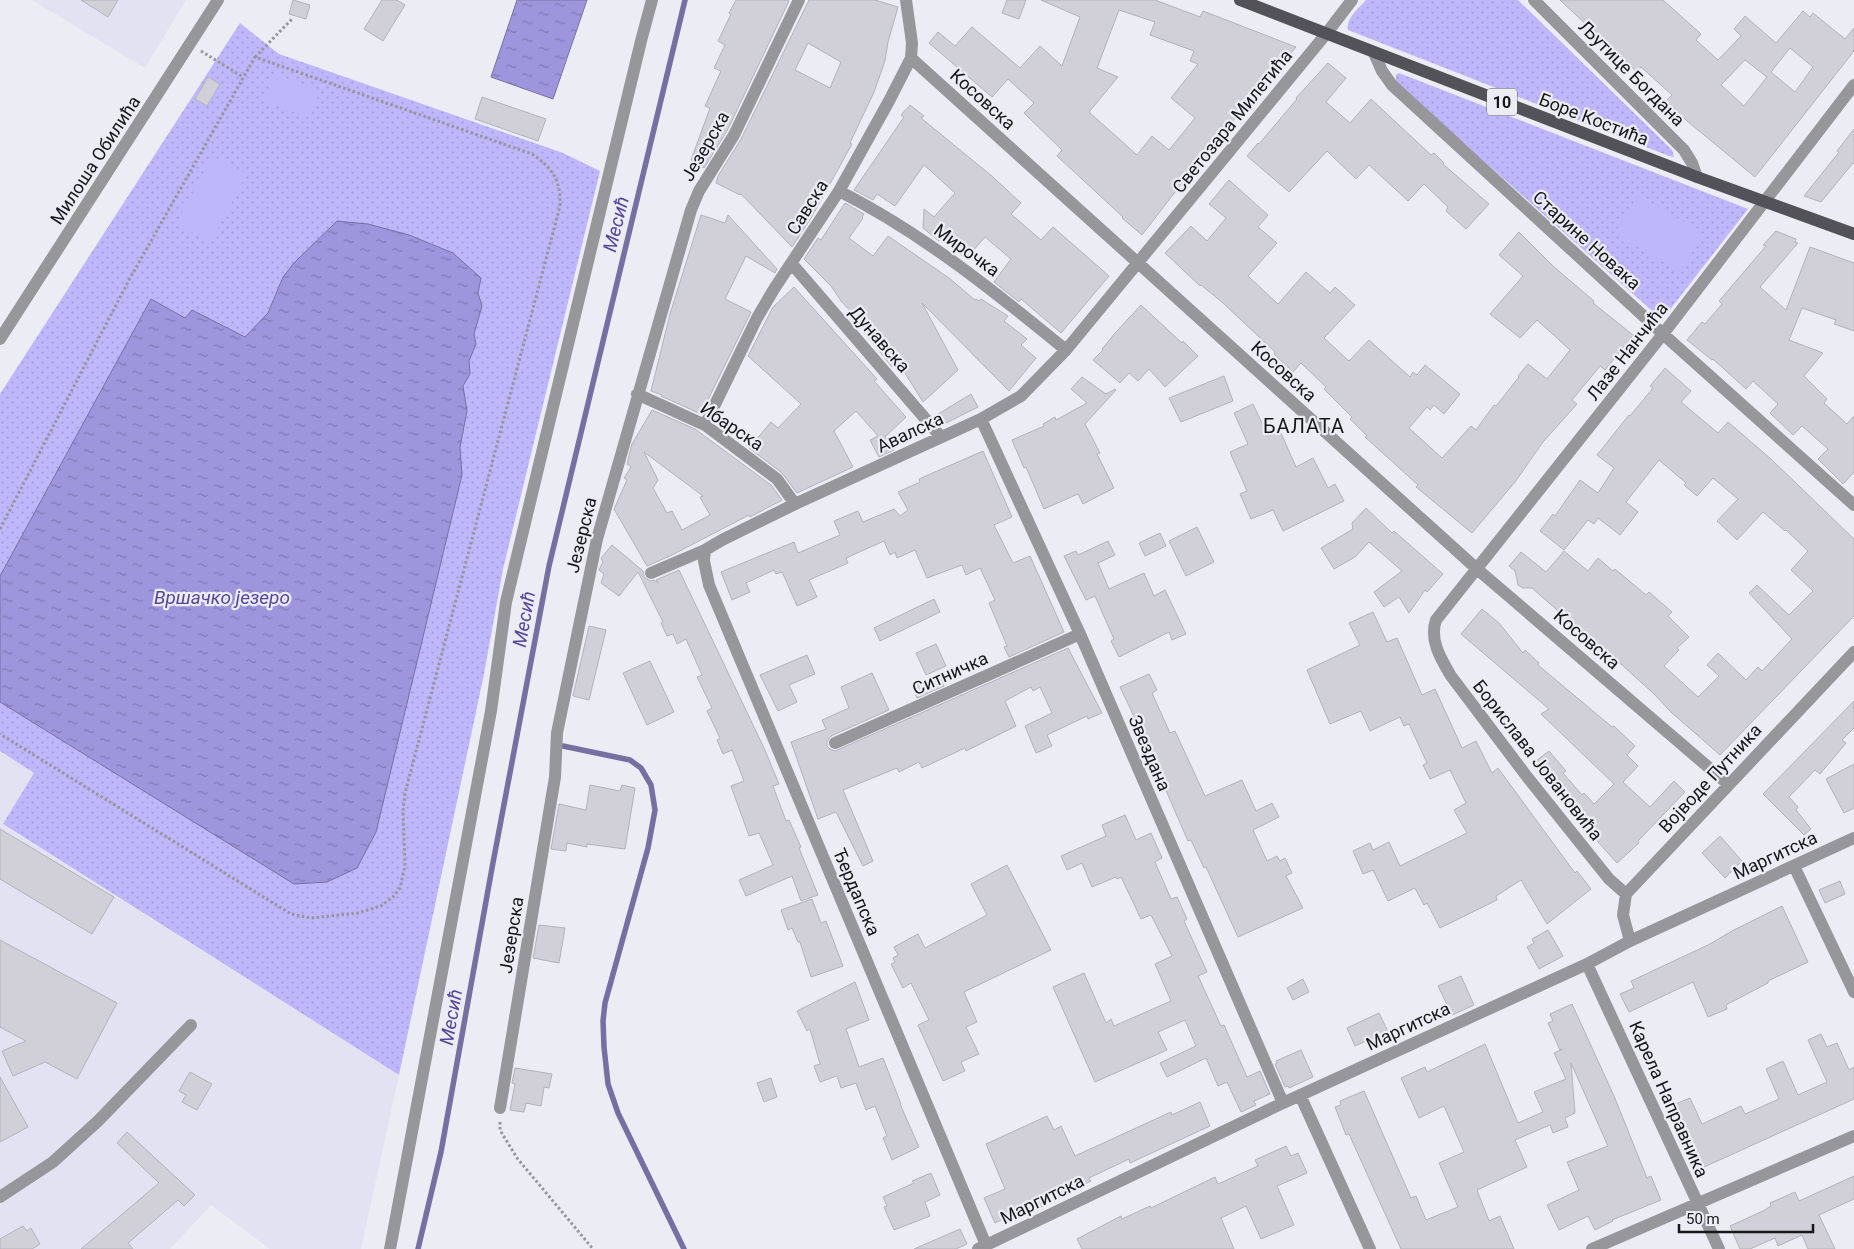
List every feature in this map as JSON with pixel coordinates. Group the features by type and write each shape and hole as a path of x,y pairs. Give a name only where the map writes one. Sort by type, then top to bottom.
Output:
{"main road":[{"name":"Боре Костића","path":"1240,0 1697,177 1854,234"}],"street":[{"name":"Милоша Обилића","path":"0,339 218,0"},
{"path":"390,1249 490,721 506,602 652,0"},
{"name":"Језерска","path":"500,1108 555,777 557,734 595,546 691,210 699,191 734,135 799,0"},
{"name":"Савска","path":"705,425 757,318 838,191 890,101 911,58 913,51 906,0"},
{"name":"Светозара Милетића","path":"1138,262 1352,0"},
{"name":"Љутице Богдана","path":"1534,0 1684,150 1692,163 1697,177"},
{"name":"Старине Новака","path":"1374,53 1382,71 1392,85 1663,334 1854,505"},
{"name":"Косовска","path":"911,58 1477,568 1728,784"},
{"name":"Лазе Нанчића","path":"1433,639 1433,628 1436,620 1663,334 1854,85"},
{"name":"Мирочка","path":"838,191 876,210 911,232 991,288 1066,350"},
{"name":"Авалска","path":"651,573 706,550 722,540 796,504 981,419 1021,396 1066,350 1138,262"},
{"name":"Дунавска","path":"792,264 941,437"},
{"name":"Ибарска","path":"637,394 705,425 777,479 796,504"},
{"name":"Звездана","path":"981,419 1080,634 1284,1103"},
{"name":"Ђердапска","path":"706,550 704,561 709,585 989,1246"},
{"name":"Ситничка","path":"835,743 1080,634"},
{"name":"Борислава Јовановића","path":"1433,639 1451,676 1609,879 1626,894"},
{"name":"Војводе Путника","path":"1626,894 1854,652"},
{"name":"Маргитска","path":"989,1246 1284,1103 1587,964 1630,941 1854,838"},
{"path":"1794,866 1854,992"},
{"path":"1626,894 1623,915 1630,941"},
{"name":"Карела Направника","path":"1587,964 1719,1249"},
{"path":"0,1197 53,1162 98,1121 191,1025"},
{"path":"1300,1096 1370,1249"},
{"path":"1592,1249 1854,1136"}],"path":[{"path":"0,529 129,280 243,77 255,57 293,18"},
{"path":"190,44 243,77"},
{"path":"0,734 291,914 311,918 358,913 381,906 393,898 400,888 405,866 403,811 405,793 560,206 561,192 547,164 532,154 255,57"},
{"path":"500,1108 500,1130 517,1158 593,1249"}],"shaded area":[{"path":"32,0 186,0 145,68"},
{"path":"1366,0 1518,0 1672,150 1674,157 1348,30 1351,18"},
{"path":"240,23 279,54 563,153 600,171 503,569 484,674 399,1075 3,824 34,773 0,751 0,394"},
{"path":"1399,73 1748,209 1665,316 1659,317 1396,83 1396,75"},
{"path":"274,74 320,91 310,118 264,101"},
{"path":"212,156 247,174 210,243 176,224"},
{"path":"1638,195 1703,234 1680,272 1615,233"},
{"path":"0,751 34,773 3,825 399,1075 361,1249 270,1249 211,1205 170,1249 0,1249"}],"water":[{"path":"517,0 587,0 553,99 491,77"},
{"name":"Вршачко језеро","path":"337,221 368,224 409,235 453,253 481,278 478,293 482,306 474,334 476,344 469,361 470,374 463,386 467,411 460,447 462,475 376,832 357,868 327,882 294,884 0,702 0,576 151,299 185,318 192,310 245,337 268,313 283,277 294,263"}],"building":[{"path":"81,0 118,0 108,17"},
{"path":"293,0 310,5 306,19 289,14"},
{"path":"382,0 397,0 405,5 383,41 364,29"},
{"path":"736,0 789,1 727,131 704,168 691,160 710,108 705,106 721,71 714,68 725,45 718,41"},
{"path":"809,0 875,0 898,7 888,42 885,61 874,92 850,143 852,144 811,218 792,247 741,194 716,183 718,176 741,139","holes":["808,43 841,62 830,88 795,70"]},
{"path":"1007,0 1026,0 1019,19 1002,13"},
{"path":"1041,0 1155,0 1200,17 1203,11 1296,47 1268,82 1266,81 1242,109 1204,159 1202,157 1142,235 1057,156 1062,150 1024,113 1034,103 1008,79 992,97 929,43 938,32 955,46 972,27 1020,68 1040,46 1062,66 1080,17","holes":["1119,10 1155,22 1150,35 1194,51 1190,61 1198,64 1171,98 1195,118 1169,150 1152,136 1137,155 1089,112 1118,77 1097,68"]},
{"path":"1560,0 1663,0 1701,34 1696,40 1718,60 1741,36 1734,29 1745,16 1776,43 1803,11 1810,17 1813,13 1845,39 1854,28 1854,51 1755,177 1687,121 1666,101 1672,95 1641,67 1637,72","holes":["1790,48 1813,67 1795,92 1771,72","1745,60 1767,77 1744,106 1721,85"]},
{"path":"1328,63 1346,78 1326,102 1350,123 1371,99 1431,155 1434,153 1443,164 1489,204 1466,229 1446,211 1448,207 1424,184 1408,201 1369,165 1356,179 1327,151 1289,192 1247,156"},
{"path":"208,77 220,84 207,106 195,99"},
{"path":"482,97 546,119 538,141 475,119"},
{"path":"910,105 924,116 921,118 993,177 1021,203 1011,214 1041,240 1053,227 1109,276 1061,333 1021,299 1019,302 994,282 1011,259 985,237 966,259 941,238 939,241 923,228 924,209 934,217 955,193 924,165 895,206 877,194 873,200 854,190 904,117 901,115"},
{"path":"1854,129 1854,164 1821,202 1804,196 1839,152 1837,151"},
{"path":"1229,180 1268,215 1258,227 1277,243 1248,276 1278,304 1306,272 1330,293 1335,287 1355,305 1324,338 1349,361 1369,340 1410,377 1413,372 1417,375 1425,365 1460,394 1444,414 1434,405 1430,410 1427,407 1409,428 1442,458 1471,426 1476,430 1528,364 1547,379 1570,350 1537,320 1520,338 1490,314 1523,276 1499,255 1519,232 1554,267 1594,301 1593,303 1633,335 1605,370 1600,366 1572,400 1577,404 1543,442 1515,482 1472,533 1416,487 1418,485 1365,437 1367,436 1350,419 1352,417 1324,389 1326,387 1301,363 1293,372 1274,354 1275,352 1223,303 1200,286 1165,253 1191,226 1207,241 1226,218 1209,204"},
{"path":"845,203 864,214 849,238 873,256 888,236 949,278 975,300 979,301 981,299 1008,316 1004,321 1027,339 1021,345 1036,358 1009,391 922,303 958,370 923,402 898,362 892,367 863,331 866,328 841,301 831,286 804,259 818,238 821,240"},
{"path":"701,215 725,223 728,215 777,269 775,273 746,256 725,299 751,312 701,414 651,391 670,314"},
{"path":"1776,231 1796,239 1795,242 1798,243 1760,287 1786,310 1810,247 1854,263 1854,331 1834,324 1836,320 1802,308 1789,340 1823,353 1804,376 1827,399 1824,403 1847,424 1854,416 1854,472 1843,484 1818,459 1828,449 1802,426 1793,435 1770,413 1778,404 1753,381 1746,389 1713,359 1687,340 1702,322 1705,324 1722,304 1719,301 1766,246 1763,245"},
{"path":"794,287 877,379 874,381 906,417 885,437 894,450 879,457 870,440 878,436 856,411 834,431 853,467 797,493 782,473 749,448 771,422 778,428 801,404 748,356 773,307"},
{"path":"1141,305 1198,356 1165,387 1149,369 1138,381 1129,373 1120,383 1093,360"},
{"path":"1665,368 1691,391 1681,402 1718,433 1728,422 1772,460 1854,539 1854,616 1720,755 1622,665 1532,588 1523,588 1518,585 1515,571 1509,566 1521,552 1546,572 1564,551 1588,571 1598,558 1613,571 1615,569 1646,595 1649,592 1672,612 1668,616 1689,637 1677,648 1679,650 1664,666 1698,697 1719,676 1707,665 1718,653 1746,680 1758,667 1762,671 1792,639 1749,593 1757,585 1789,615 1813,591 1791,570 1808,551 1763,512 1737,540 1717,521 1738,499 1713,478 1697,496 1684,485 1686,483 1659,460 1626,502 1638,512 1620,535 1598,518 1594,524 1588,520 1564,550 1540,531 1553,514 1555,516 1580,480 1598,493 1614,468 1597,455 1653,388 1650,386"},
{"path":"1224,376 1233,401 1181,422 1169,398"},
{"path":"1082,377 1106,394 1116,390 1085,424 1100,453 1097,454 1114,488 1083,504 1078,494 1044,509 1012,440 1044,426 1043,424 1055,417 1056,420 1087,403 1071,389"},
{"path":"971,394 978,407 942,425 935,416"},
{"path":"1253,404 1268,436 1280,431 1296,467 1313,458 1328,488 1335,484 1344,501 1283,531 1273,510 1251,519 1240,494 1247,491 1230,452 1248,444 1234,413"},
{"path":"652,410 695,429 771,485 782,500 647,566 614,509 627,480 624,478 631,467 627,464 632,444","holes":["644,452 703,496 700,497 710,515 682,530 672,511 667,513 653,488 658,480"]},
{"path":"983,451 1012,517 994,525 1013,563 1030,556 1064,632 1009,657 1004,647 1007,646 989,603 995,600 980,568 966,575 962,565 927,578 915,550 897,558 895,552 890,555 884,541 846,558 848,563 809,580 817,597 797,606 782,572 776,574 774,570 746,583 750,592 732,600 721,572 794,542 798,553 840,535 834,521 858,511 863,522 894,509 900,516 908,510 898,492 920,482 919,479"},
{"path":"1366,508 1392,533 1394,531 1443,574 1427,592 1425,590 1409,613 1399,597 1384,607 1374,592 1402,571 1369,542 1355,557 1334,569 1321,548 1353,529 1352,523"},
{"path":"1197,527 1214,562 1186,576 1169,541"},
{"path":"1160,533 1166,546 1145,556 1139,543"},
{"path":"1108,541 1115,555 1098,563 1109,589 1144,573 1154,596 1165,590 1186,634 1172,640 1169,632 1119,657 1111,641 1114,639 1095,596 1086,600 1064,556 1076,551 1078,555"},
{"path":"612,545 643,571 644,577 650,581 654,580 658,583 656,580 679,570 764,748 779,784 773,786 786,821 789,820 801,847 799,848 818,895 801,901 792,876 746,896 739,880 773,865 759,833 749,836 731,786 744,781 732,750 723,754 717,740 720,738 707,711 712,708 697,677 702,675 686,639 677,644 673,634 667,636 661,623 663,622 638,572 619,596 601,583 604,574 599,570 603,562 601,558"},
{"path":"934,599 940,612 880,641 874,628"},
{"path":"1482,609 1499,623 1523,653 1525,650 1539,663 1538,665 1612,727 1614,726 1635,746 1627,755 1638,766 1623,782 1650,807 1674,781 1685,792 1638,841 1639,843 1617,863 1562,802 1565,801 1536,761 1549,751 1566,771 1563,773 1582,795 1584,793 1594,804 1614,784 1541,714 1549,709 1461,634"},
{"path":"1373,612 1387,642 1397,638 1422,695 1435,689 1462,748 1476,741 1492,773 1498,768 1575,873 1577,871 1591,889 1547,924 1521,880 1496,896 1497,900 1440,928 1427,903 1424,905 1415,888 1388,901 1373,870 1363,874 1353,851 1370,843 1373,850 1389,842 1400,866 1467,833 1454,810 1466,803 1450,770 1430,779 1423,765 1427,763 1409,724 1404,726 1400,717 1370,731 1361,711 1330,724 1307,670 1360,645 1349,623"},
{"path":"589,626 606,630 589,700 573,696"},
{"path":"936,644 946,666 926,675 916,653"},
{"path":"1068,648 1102,713 1088,719 1087,716 1047,735 1052,746 1036,753 1025,726 1052,713 1040,687 1033,691 1031,687 1005,701 1016,726 966,751 965,748 922,768 919,762 899,772 897,768 843,790 873,861 863,866 836,812 818,819 791,742 826,729 822,720 849,708 841,687 872,673 889,710 831,736 827,746 835,751"},
{"path":"807,655 815,674 789,685 797,702 778,711 760,675"},
{"path":"650,661 674,712 647,725 623,673"},
{"path":"939,674 944,686 917,698 912,687"},
{"path":"1149,674 1157,690 1152,693 1170,733 1175,731 1205,796 1242,780 1256,811 1272,803 1279,817 1253,830 1267,861 1277,856 1280,861 1285,858 1292,873 1286,876 1303,908 1238,937 1206,867 1204,868 1191,840 1188,841 1161,779 1158,780 1142,746 1147,744 1120,687"},
{"path":"1854,701 1854,728 1842,740 1846,743 1820,774 1815,770 1789,797 1798,807 1796,810 1811,829 1804,835 1763,794"},
{"path":"1854,764 1854,808 1844,813 1826,779"},
{"path":"590,785 620,791 622,785 635,788 625,849 587,844 587,847 567,843 566,851 551,849 559,804 586,810"},
{"path":"1125,815 1136,840 1151,833 1162,858 1155,862 1171,899 1177,897 1187,919 1184,921 1207,972 1198,976 1221,1026 1224,1025 1247,1077 1260,1071 1270,1094 1254,1101 1256,1105 1241,1112 1227,1082 1218,1086 1206,1058 1167,1077 1160,1063 1196,1046 1185,1020 1158,1032 1167,1050 1095,1082 1053,987 1084,973 1106,1023 1111,1019 1114,1026 1171,1001 1155,964 1172,956 1151,915 1141,919 1121,877 1117,879 1116,877 1092,887 1082,863 1067,870 1061,856 1106,836 1102,825"},
{"path":"0,829 114,897 92,934 0,879"},
{"path":"1720,836 1742,861 1725,878 1702,853"},
{"path":"1007,865 1051,950 964,992 977,1022 966,1027 979,1054 961,1062 965,1071 943,1081 918,1025 929,1020 911,983 903,988 891,964 895,962 893,958 898,955 894,947 918,934 925,948 987,915 971,884"},
{"path":"1840,881 1845,894 1825,903 1819,890"},
{"path":"812,899 821,923 826,921 843,966 811,977 800,942 798,942 792,928 788,930 781,910"},
{"path":"1782,906 1808,962 1768,981 1768,983 1726,1005 1727,1009 1708,1017 1693,982 1629,1012 1620,994 1634,988 1631,981 1708,945"},
{"path":"539,925 565,928 559,963 533,958"},
{"path":"1548,930 1563,956 1539,969 1527,947 1534,943 1532,939"},
{"path":"0,940 117,1003 77,1079 45,1062 13,1076 2,1051 26,1041 0,1027"},
{"path":"1461,976 1474,1005 1452,1015 1438,986"},
{"path":"1303,979 1309,992 1293,1000 1287,988"},
{"path":"855,982 869,1020 846,1029 859,1067 883,1058 919,1147 892,1160 883,1138 887,1136 875,1106 866,1110 856,1083 841,1088 837,1076 820,1082 814,1066 820,1064 810,1029 807,1031 797,1011"},
{"path":"1572,1004 1614,1096 1647,1178 1651,1176 1661,1200 1612,1220 1595,1230 1588,1216 1559,1230 1547,1205 1579,1190 1567,1162 1608,1146 1571,1063 1575,1113 1565,1118 1568,1127 1553,1133 1550,1125 1515,1140 1527,1167 1477,1190 1489,1221 1500,1216 1514,1249 1401,1249 1349,1134 1346,1135 1335,1107 1341,1105 1340,1101 1364,1091 1411,1198 1416,1196 1426,1220 1458,1207 1439,1163 1464,1152 1444,1106 1419,1118 1401,1078 1425,1067 1427,1072 1485,1044 1518,1123 1543,1112 1534,1092 1566,1079 1554,1053 1560,1050 1548,1023 1553,1021 1550,1014"},
{"path":"1379,1013 1392,1040 1370,1050 1366,1041 1355,1046 1347,1028"},
{"path":"1821,1034 1827,1047 1837,1043 1849,1070 1854,1067 1854,1099 1702,1168 1673,1105 1690,1098 1702,1124 1741,1106 1745,1114 1779,1099 1766,1069 1783,1061 1798,1095 1827,1082 1808,1040"},
{"path":"1301,1050 1313,1077 1289,1088 1288,1086 1285,1087 1275,1064 1277,1063 1276,1061"},
{"path":"515,1068 552,1074 549,1088 544,1087 541,1106 526,1103 524,1112 510,1110 515,1084 512,1083"},
{"path":"190,1072 212,1084 197,1110 182,1102 186,1095 179,1091"},
{"path":"0,1077 28,1127 0,1142"},
{"path":"771,1078 777,1097 764,1102 757,1083"},
{"path":"1200,1102 1210,1126 1130,1163 1129,1159 1089,1178 1091,1181 1037,1209 1035,1204 995,1223 984,1198 1005,1189 986,1144 1047,1116 1054,1130 1061,1126 1075,1156 1171,1112 1172,1115"},
{"path":"127,1132 195,1195 184,1206 178,1200 128,1243 133,1249 81,1249 159,1183 117,1143"},
{"path":"1286,1146 1291,1156 1298,1153 1307,1173 1277,1186 1294,1225 1261,1239 1246,1206 1221,1218 1234,1249 1082,1249 1077,1239 1121,1216 1122,1219 1150,1206 1151,1208 1215,1177 1218,1184 1258,1166 1255,1160"},
{"path":"931,1173 940,1195 925,1202 930,1216 894,1230 884,1207 887,1206 883,1197"},
{"path":"1854,1176 1854,1199 1819,1215 1835,1249 1808,1249 1802,1235 1778,1246 1775,1238 1750,1249 1740,1249 1730,1226 1763,1211 1771,1206 1770,1203 1795,1192 1799,1201"},
{"path":"23,1226 27,1231 31,1228 40,1244 32,1249 0,1249 0,1239"},
{"path":"960,1229 967,1244 956,1249 914,1249"}],"waterway":[{"name":"Месић","path":"418,1249 441,1152 549,566 685,0"},
{"path":"563,746 630,760 641,768 651,785 655,810 648,848 605,1003 603,1021 604,1047 608,1084 618,1113 684,1249"}],"district":[{"name":"БАЛАТА","path":"1304,426"}]}
